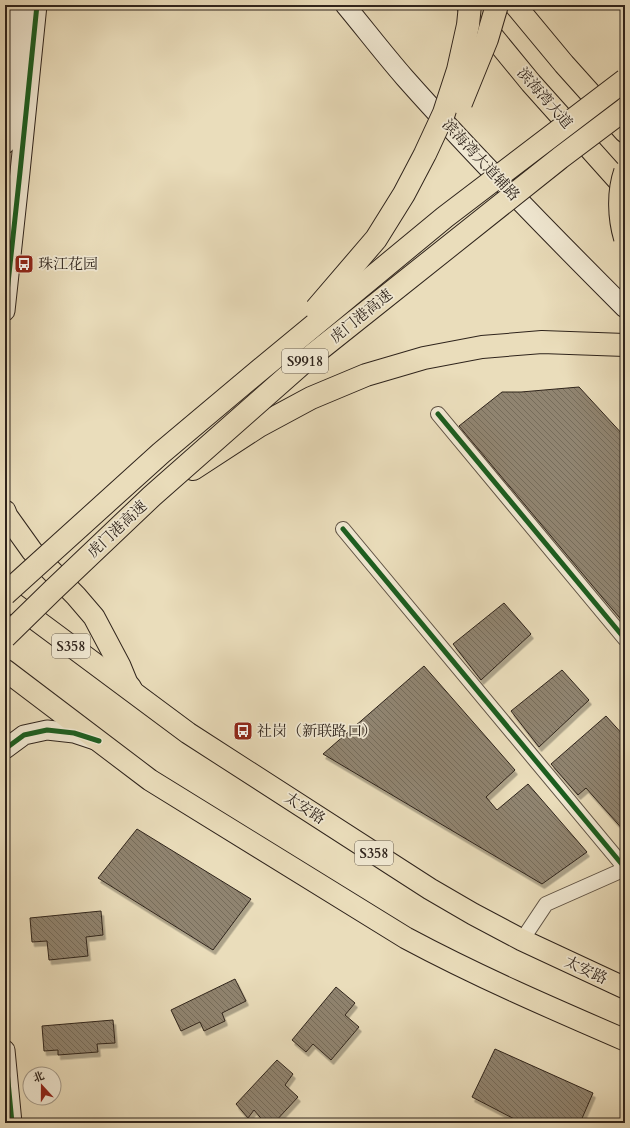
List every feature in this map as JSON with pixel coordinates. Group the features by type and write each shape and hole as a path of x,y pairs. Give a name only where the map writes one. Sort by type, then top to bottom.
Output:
{"highway":[{"path":"376,239 404,194 444,113 458,70 468,25 470,5"},
{"path":"261,369 327,298 409,199 439,151 463,100 487,39 497,5"},
{"name":"虎门港高速","path":"5,594 161,453 445,216 625,80"},
{"name":"虎门港高速","path":"5,637 52,590 152,496 305,362 560,158 625,109"},
{"path":"625,172 623,176 620,202 622,228 625,238"},
{"path":"152,496 259,426 311,398 366,375 424,358 482,347 542,342 625,345"}],"main road":[{"name":"滨海湾大道","path":"467,5 531,83 625,188"},
{"path":"515,5 586,89 625,132"},
{"path":"5,511 32,551 76,596 94,617 120,666 127,683 136,694"},
{"name":"太安路","path":"5,597 188,733 430,889 522,940 625,988"},
{"path":"5,670 150,780 406,938 517,993 625,1040"}],"street":[{"path":"5,144 19,5"},
{"path":"5,310 36,5"},
{"name":"滨海湾大道辅路","path":"345,5 404,77 538,221 625,308"},
{"path":"438,414 625,639"},
{"path":"343,529 625,869 546,904 522,940"},
{"path":"5,749 24,735 47,730 74,733 99,741"},
{"path":"5,1050 12,1123"}],"building":[{"path":"579,387 625,437 625,624 459,426 502,392 521,392"},
{"path":"504,603 531,634 481,680 453,644"},
{"path":"424,666 515,770 486,797 497,810 528,784 587,852 542,884 323,754"},
{"path":"562,670 589,700 539,747 511,711"},
{"path":"606,716 625,737 625,832 586,788 578,795 551,764"},
{"path":"137,829 251,899 213,950 98,878"},
{"path":"101,911 103,935 86,937 88,956 49,960 47,941 32,942 30,918"},
{"path":"235,979 246,1001 222,1013 225,1021 204,1031 200,1022 181,1031 171,1010"},
{"path":"336,987 355,1003 345,1015 359,1027 331,1060 313,1044 306,1052 292,1040"},
{"path":"113,1020 115,1043 97,1044 98,1052 58,1055 58,1050 44,1051 42,1026"},
{"path":"495,1049 593,1093 580,1123 522,1123 472,1097"},
{"path":"277,1060 293,1074 285,1085 298,1097 274,1123 265,1123 254,1110 248,1118 236,1104"}],"cycle path":[{"path":"5,311 37,5"},
{"path":"438,414 625,639"},
{"path":"343,529 625,868"},
{"path":"5,749 24,735 47,730 74,733 99,741"},
{"path":"5,1050 12,1123"}],"place":[{"name":"珠江花园","path":"24,264"},
{"name":"社岗（新联路口）","path":"243,731"}]}
